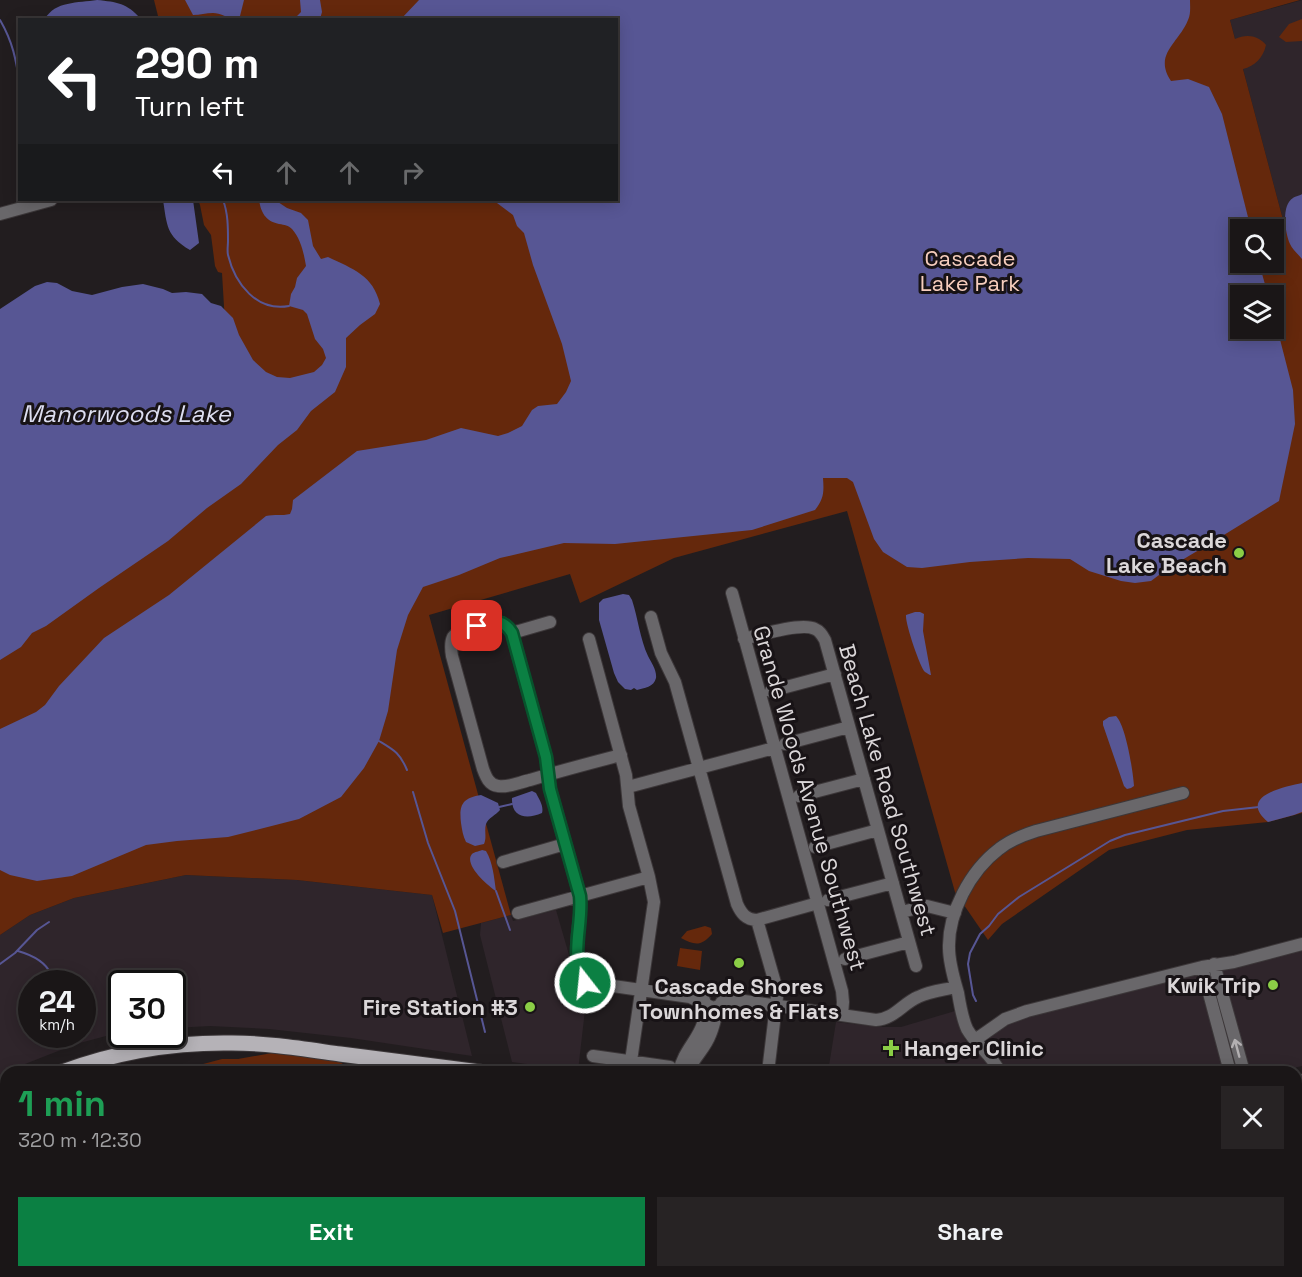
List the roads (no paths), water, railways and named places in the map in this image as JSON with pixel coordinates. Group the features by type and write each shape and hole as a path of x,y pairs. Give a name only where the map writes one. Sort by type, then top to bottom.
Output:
{"main road":[{"path":"82,1066 151,1049 193,1044 230,1043 280,1046 430,1066"}],"street":[{"path":"0,214 47,201"},
{"name":"Grande Woods Avenue Southwest","path":"732,594 744,639 779,746 823,902 842,991 842,1015"},
{"path":"651,617 661,653 675,682 737,904 744,916 757,920 893,883"},
{"path":"621,754 548,775 503,786 490,783 483,769 452,656 452,639 458,632 497,621 505,625 512,633 546,757 548,775 550,789 580,896 577,954 580,972 587,985 599,984 690,997 710,995 871,1020 891,1016 920,996 956,987"},
{"path":"512,633 550,622"},
{"name":"Beach Lake Road Southwest","path":"744,639 800,627 819,631 825,640 916,966"},
{"path":"589,639 621,754 628,787 629,806 654,905 631,1061"},
{"path":"771,691 835,674"},
{"path":"628,787 849,727"},
{"path":"799,796 864,779"},
{"path":"997,1066 967,1029 949,948 956,913 972,878 998,849 1028,834 1183,793"},
{"path":"814,848 878,830"},
{"path":"503,862 565,844"},
{"path":"518,913 649,878"},
{"path":"901,912 927,906 956,913"},
{"path":"757,920 777,997 769,1066"},
{"path":"845,959 909,942"},
{"path":"975,1040 996,1024 1019,1014 1208,965 1234,962 1302,944"},
{"path":"1208,965 1229,1066"},
{"path":"1208,965 1242,1066"},
{"path":"710,995 710,1008 736,1000"},
{"path":"691,1066 710,995"},
{"path":"677,1066 711,1035 720,1005"},
{"path":"593,1056 655,1066"}],"water":[{"path":"97,0 121,4 140,18 46,18 55,9"},
{"path":"185,0 244,0 240,16 230,18 217,13 193,15"},
{"path":"300,0 320,0 322,12 320,18 272,18 296,17 301,12"},
{"name":"Cascade Lake Park","path":"419,0 1190,0 1188,20 1166,56 1166,72 1171,81 1188,79 1209,87 1222,114 1248,219 1230,219 1230,273 1262,273 1265,285 1230,285 1230,339 1280,339 1293,390 1295,424 1279,501 1151,581 1135,583 1089,571 1070,559 1028,558 922,568 907,567 883,552 874,539 853,482 847,478 823,478 823,495 815,510 752,530 615,544 564,543 500,558 423,587 408,615 397,650 388,711 379,741 364,768 341,797 299,819 228,837 146,845 72,876 37,881 10,875 0,870 0,729 36,712 45,705 59,686 104,638 169,595 266,516 290,514 293,500 357,451 426,440 461,428 498,436 522,426 532,410 538,406 557,404 566,392 571,381 562,344 533,265 524,233 517,226 513,215 494,201 618,201 618,18 402,18"},
{"path":"1302,194 1302,259 1290,244 1285,213 1289,202"},
{"path":"163,201 193,201 199,243 190,250 182,245 172,235 167,223"},
{"name":"Manorwoods Lake","path":"259,201 276,201 301,213 308,220 313,246 321,259 328,257 354,269 367,280 377,294 380,304 375,314 346,338 346,367 335,392 311,411 297,430 278,445 241,484 207,508 168,541 46,626 32,633 21,647 0,660 0,309 35,286 47,282 57,283 72,291 92,295 143,284 172,293 202,294 211,303 221,306 233,318 239,335 253,360 266,372 277,377 290,378 314,372 326,358 323,349 315,339 307,314 303,310 289,306 297,278 306,266 302,247 291,228 274,223 263,212"},
{"path":"623,594 629,595 632,600 643,643 656,675 651,685 637,690 625,689 618,682 599,620 599,603 603,599"},
{"path":"915,612 924,614 923,631 931,675 923,668 908,627 906,615"},
{"path":"1116,716 1126,739 1132,770 1134,786 1127,789 1103,725 1103,721"},
{"path":"1302,783 1302,812 1268,822 1260,813 1258,806 1260,799 1275,790"},
{"path":"532,791 540,800 542,813 525,816 517,813 512,804 512,798"},
{"path":"481,795 498,803 500,810 486,824 484,844 475,846 465,840 461,826 461,807 466,800"},
{"path":"482,850 486,851 490,860 496,891 478,874 471,863 472,854"}],"waterway":[{"path":"0,20 8,36 18,73"},
{"path":"223,201 227,220 228,253 236,276 249,294 257,300 277,307 289,306"},
{"path":"379,741 396,752 407,770"},
{"path":"413,792 428,843 455,911 485,1032"},
{"path":"499,807 512,804"},
{"path":"976,1001 968,964 970,953 980,934 998,914 1019,897 1110,841 1125,835 1223,811 1259,807"},
{"path":"496,891 510,930"},
{"path":"0,964 49,922"},
{"path":"18,951 38,959 48,970"}],"place":[{"name":"Cascade Lake Beach","path":"1239,553"},
{"name":"Cascade Shores Townhomes & Flats","path":"739,963"},
{"name":"Kwik Trip","path":"1273,985"},
{"name":"Fire Station #3","path":"530,1007"},
{"name":"Hanger Clinic","path":"891,1048"}]}
